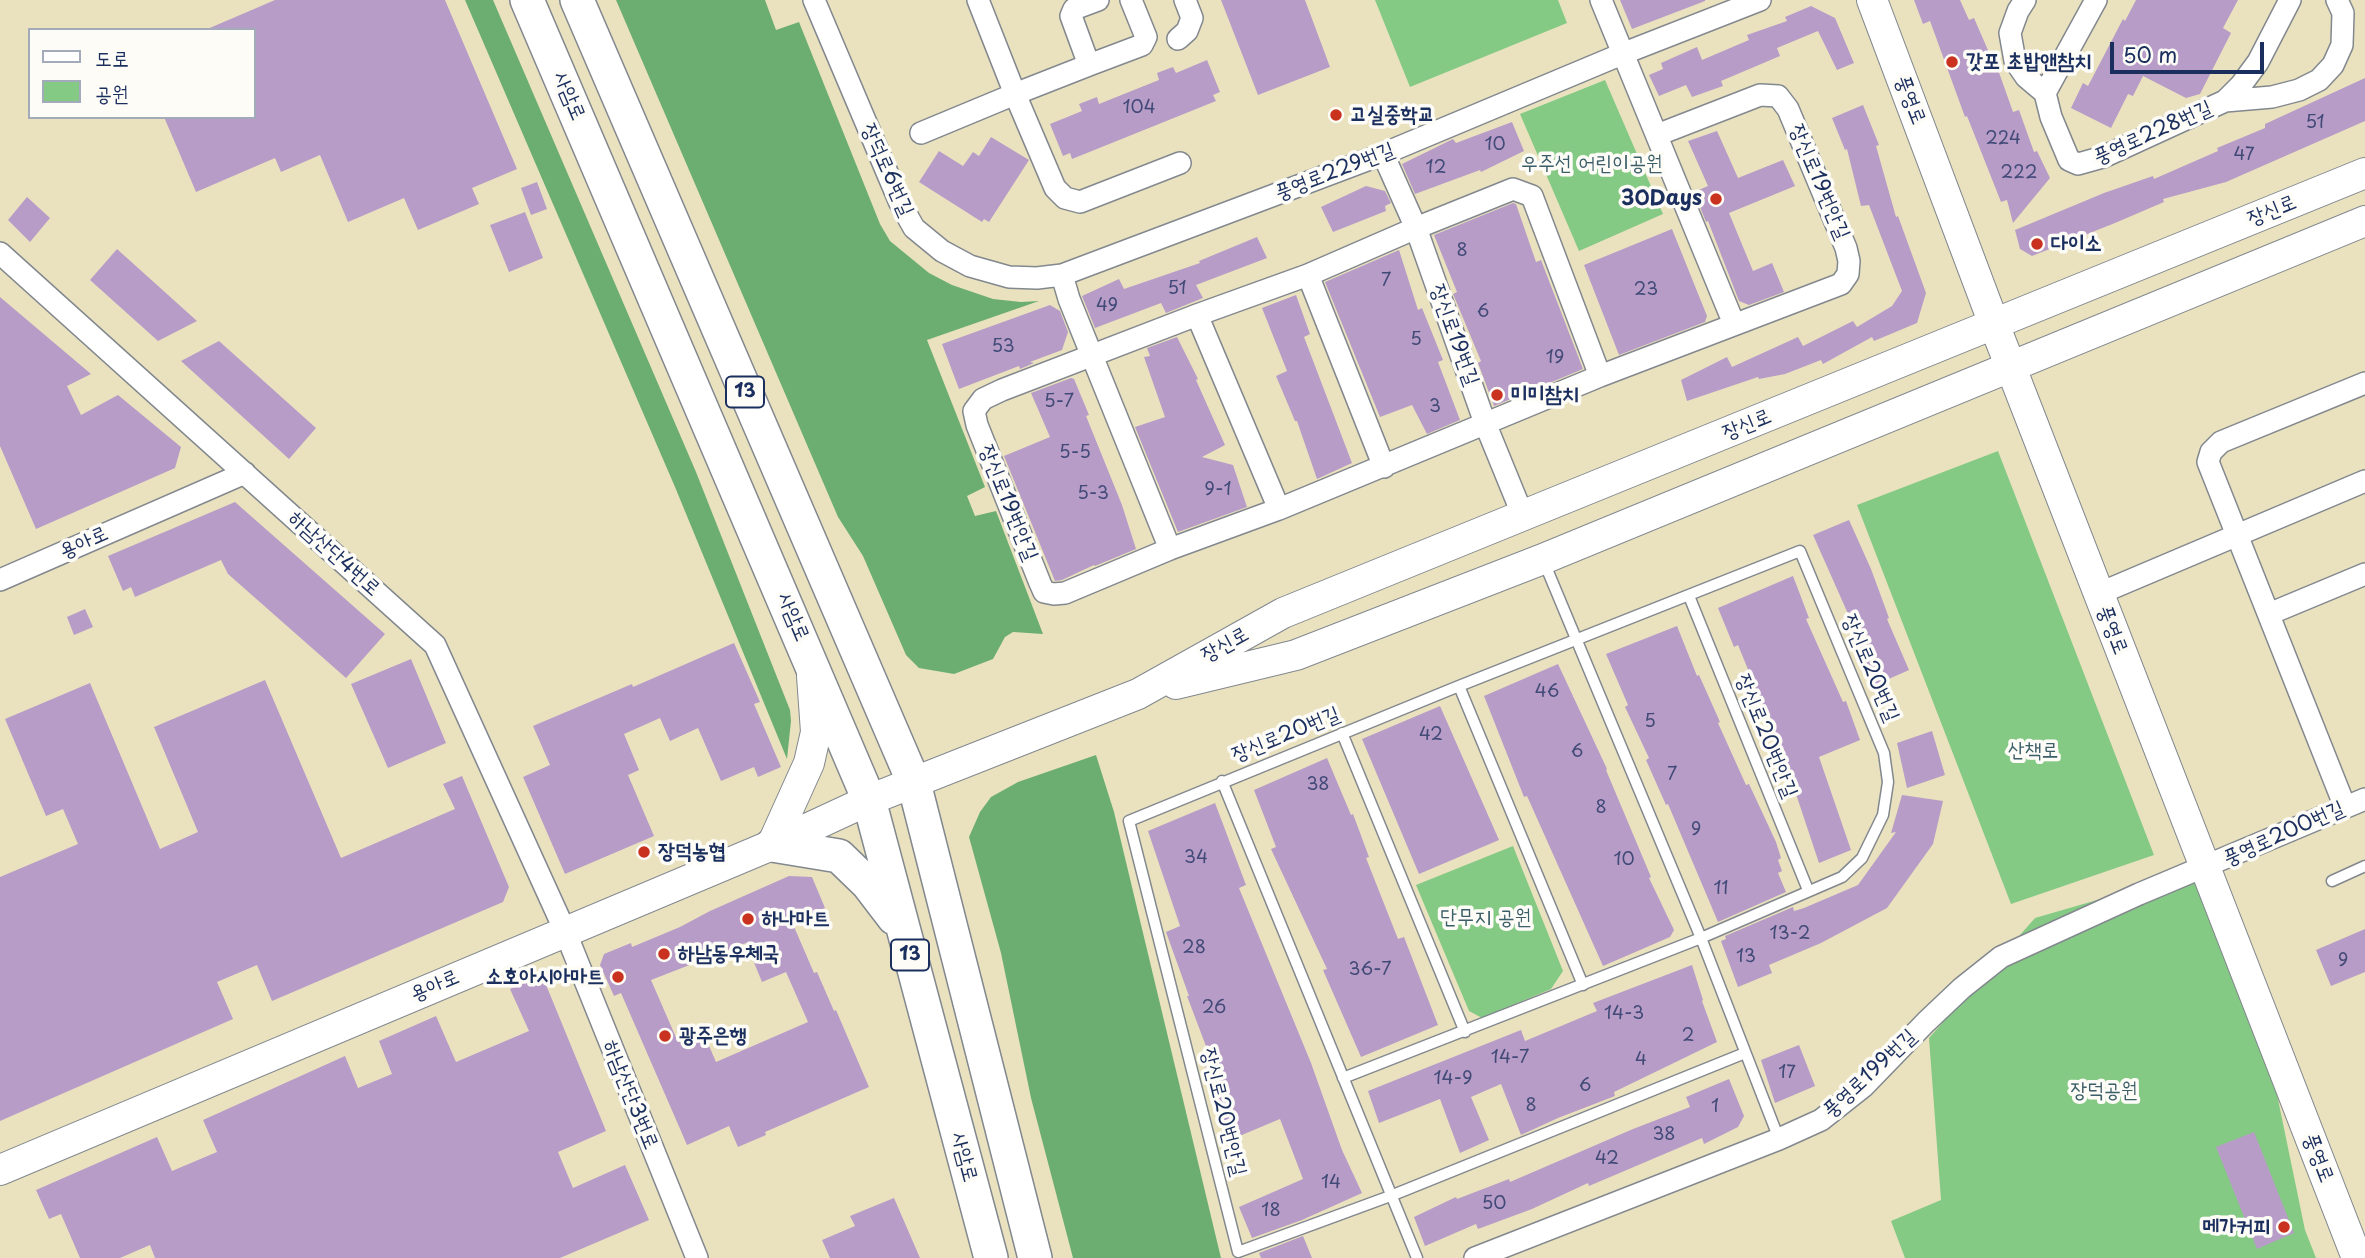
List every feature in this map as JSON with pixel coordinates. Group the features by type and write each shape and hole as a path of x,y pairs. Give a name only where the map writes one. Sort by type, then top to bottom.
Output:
{"main road":[{"name":"사암로","path":"527,0 869,800 991,1258"},
{"name":"사암로","path":"576,0 914,783 1028,1256"},
{"name":"풍영로","path":"1872,0 2204,869 2357,1258"},
{"name":"장신로","path":"869,800 1138,694 1283,613 2365,173"},
{"name":"장신로","path":"1138,694 1296,655 1542,559 2365,221"},
{"path":"810,658 816,732 809,763 772,845 839,856 868,884 904,932"},
{"name":"용아로","path":"0,1170 772,845 869,800"}],"street":[{"name":"장덕로6번길","path":"814,0 900,204 914,228 942,251 970,266 1009,277 1062,275"},
{"path":"978,0 1055,188 1065,198 1080,202 1180,163"},
{"path":"1089,65 1071,16 1074,9 1098,0"},
{"path":"921,133 1142,45 1146,37 1131,0"},
{"path":"1178,39 1187,31 1192,18 1185,0"},
{"path":"1601,0 1734,324"},
{"name":"풍영로229번길","path":"1062,275 1383,154 1622,54 1760,0"},
{"name":"풍영로228번길","path":"2025,0 2010,33 2015,61 2026,77 2045,93 2051,117 2069,160 2078,164 2103,157 2225,101 2272,97 2299,90 2319,80 2333,65 2342,46 2343,13 2337,0"},
{"path":"2045,93 2096,0"},
{"name":"풍영로228번길","path":"2225,101 2258,62 2290,0"},
{"name":"장신로19번안길","path":"1600,376 1532,196 1513,190 1308,275 1197,315 983,399 974,411 1044,592 1065,593 1170,549 1384,467 1600,376 1841,284 1848,274 1846,248 1788,109 1778,96 1760,95 1657,135"},
{"name":"장신로19번길","path":"1383,154 1416,228 1485,423 1523,516"},
{"name":"하남산단4번로","path":"0,253 435,645 565,931"},
{"path":"1062,275 1170,549"},
{"path":"1308,275 1384,467"},
{"path":"1197,315 1279,509"},
{"path":"2355,803 2269,614 2208,462 2211,452 2221,442 2365,383"},
{"name":"용아로","path":"0,580 245,473"},
{"path":"2098,594 2365,481"},
{"path":"2269,614 2365,574"},
{"name":"풍영로200번길","path":"2204,869 2355,803"},
{"name":"풍영로199번길","path":"1475,1258 1821,1120 1888,1063 1962,988 2001,957 2139,894 2204,869"},
{"name":"하남산단3번로","path":"565,931 696,1258"}],"lane":[{"name":"장신로20번길","path":"1129,821 1222,781 1800,551 1884,753 1888,782 1883,816 1862,858 1842,877 1701,938 1343,1078"},
{"path":"1542,559 1701,938 1779,1139"},
{"name":"장신로20번안길","path":"1689,596 1808,890"},
{"path":"1459,686 1583,985"},
{"path":"1342,733 1465,1032"},
{"path":"1222,781 1417,1258"},
{"name":"장신로20번안길","path":"1129,821 1238,1252 1393,1195 1745,1053"},
{"path":"2332,881 2365,866"}],"green space":[{"path":"465,0 493,0 696,472 790,710 787,759 675,487"},
{"path":"616,0 765,0 776,30 799,22 880,224 890,241 929,273 952,285 993,299 1039,301 927,340 985,487 967,496 975,516 996,511 1043,634 1013,632 1005,637 993,659 954,674 919,668 906,655 863,556 838,517"},
{"path":"1375,0 1558,0 1567,23 1410,87"},
{"name":"우주선 어린이공원","path":"1605,80 1663,214 1579,251 1520,114"},
{"name":"산책로","path":"1998,451 2154,855 2011,904 1857,505"},
{"path":"1096,755 1114,812 1221,1258 1073,1258 1031,1098 1001,953 969,837 980,812 991,797 1018,782"},
{"name":"단무지 공원","path":"1513,846 1563,971 1551,989 1482,1018 1469,1011 1416,885"},
{"name":"장덕공원","path":"2204,869 2268,1051 2305,1230 2316,1258 1905,1258 1891,1221 1941,1200 1929,1038 2035,918"}],"building":[{"path":"275,0 445,0 517,169 472,188 479,204 418,230 404,198 348,222 320,155 281,172 275,158 196,192 165,119 256,119 256,28 210,28"},
{"path":"1221,0 1305,0 1330,67 1258,95"},
{"path":"1620,0 1705,0 1705,1 1632,29"},
{"path":"1914,0 1960,0 1969,20 1974,18 1996,64 2013,112 2019,110 2034,152 2037,151 2050,178 2013,223 2007,200 2001,202 1967,116 1965,117 1930,21 1923,24"},
{"path":"2136,0 2238,0 2223,28 2231,33 2200,94 2186,98 2143,76 2133,96 2128,94 2111,128 2071,108 2083,83 2088,86"},
{"path":"1811,6 1835,18 1854,63 1837,70 1818,31 1777,48 1780,56 1721,81 1723,86 1692,97 1686,85 1659,96 1649,75 1663,69 1661,63 1697,47 1702,60 1749,40 1747,35 1787,21 1785,17"},
{"path":"1207,60 1220,92 1213,95 1216,101 1072,159 1070,153 1063,156 1050,124 1082,111 1079,104 1097,97 1099,104 1159,80 1157,73 1173,67 1176,73"},
{"path":"2365,78 2365,121 2226,182 2163,199 2164,202 2032,256 2020,249 2015,230 2104,193 2153,176 2154,179 2218,151 2217,148 2265,128 2265,124"},
{"path":"1863,105 1879,145 1876,146 1896,217 1898,216 1926,293 1917,323 1874,341 1872,337 1823,364 1821,360 1785,374 1758,377 1687,401 1681,380 1727,357 1732,367 1798,337 1803,346 1853,321 1857,327 1892,306 1902,291 1869,205 1861,206 1847,149 1845,150 1832,118"},
{"path":"1512,122 1524,151 1481,172 1480,170 1415,194 1402,164 1453,139 1456,143"},
{"path":"1717,131 1738,178 1783,160 1795,186 1729,213 1753,271 1772,263 1784,292 1749,305 1739,301 1694,192 1708,186 1688,141"},
{"path":"991,137 1029,160 989,222 984,219 982,222 919,182 939,151 963,166 973,152 979,156"},
{"path":"537,182 547,209 531,215 521,188"},
{"path":"1366,186 1385,191 1391,203 1385,206 1386,211 1333,232 1321,207"},
{"path":"27,197 50,218 30,242 8,220"},
{"path":"1516,204 1536,262 1541,260 1583,369 1494,406 1478,363 1481,361 1453,294 1457,292 1434,235"},
{"path":"525,212 543,258 509,272 490,225"},
{"path":"1672,229 1707,316 1705,322 1619,355 1584,265"},
{"path":"1257,237 1267,258 1196,285 1203,298 1166,313 1161,303 1095,328 1082,296 1119,279 1124,289 1200,263 1199,261"},
{"path":"117,249 197,321 158,341 90,280"},
{"path":"1399,250 1418,310 1422,308 1443,360 1438,362 1460,420 1427,434 1412,405 1380,417 1325,282"},
{"path":"1296,295 1310,334 1304,337 1352,463 1317,479 1297,421 1276,376 1287,371 1262,308"},
{"path":"0,297 91,374 67,386 81,415 118,395 181,447 175,468 36,529 0,446"},
{"path":"1050,305 1060,311 1068,332 1062,350 1030,362 1034,363 1020,369 1019,366 959,389 942,344"},
{"path":"1177,337 1198,379 1196,380 1225,445 1202,457 1233,465 1247,507 1178,532 1135,427 1165,417 1144,357 1150,356 1147,348"},
{"path":"219,341 316,428 289,459 181,361"},
{"path":"1074,379 1089,415 1086,416 1122,505 1136,549 1055,581 1004,456 1050,437 1031,393"},
{"path":"235,502 385,634 346,678 228,574 221,560 135,597 131,587 123,591 108,556"},
{"path":"1849,520 1871,569 1889,618 1887,619 1909,670 1873,686 1855,645 1861,643 1813,535"},
{"path":"1793,576 1809,618 1806,619 1843,702 1846,701 1860,740 1819,757 1851,850 1819,863 1768,710 1765,711 1738,645 1734,647 1718,608"},
{"path":"85,609 93,627 74,635 67,617"},
{"path":"1677,626 1746,785 1749,784 1776,842 1782,871 1778,873 1786,892 1718,922 1668,804 1666,805 1646,760 1649,758 1625,707 1628,705 1606,654"},
{"path":"734,643 760,702 754,704 781,767 758,777 754,767 721,781 698,728 670,741 660,718 624,734 639,770 628,775 654,836 565,874 523,777 550,765 533,726 632,684 633,687"},
{"path":"411,659 446,743 388,768 351,684"},
{"path":"1558,664 1607,769 1651,877 1649,878 1674,930 1670,937 1603,966 1527,796 1524,797 1484,696"},
{"path":"265,680 341,858 455,809 443,784 462,776 509,887 503,902 272,1001 257,965 217,982 233,1019 0,1121 0,877 78,844 63,809 46,816 5,719 90,683 160,849 198,832 154,727"},
{"path":"1440,706 1499,840 1419,874 1362,739"},
{"path":"1932,731 1945,775 1907,788 1897,743"},
{"path":"1327,758 1351,815 1353,814 1369,857 1366,858 1398,939 1404,937 1438,1025 1361,1057 1323,970 1327,969 1271,849 1276,847 1254,790"},
{"path":"1902,795 1943,801 1933,844 1887,908 1821,943 1769,965 1772,973 1738,987 1721,941 1726,939 1725,936 1793,907 1794,911 1804,908 1858,885 1896,832 1891,833"},
{"path":"1215,803 1246,885 1239,888 1311,1063 1342,1150 1362,1193 1302,1220 1252,1238 1239,1207 1303,1179 1280,1119 1230,1140 1215,1100 1220,1098 1205,1066 1212,1062 1166,932 1180,926 1148,831"},
{"path":"789,876 812,877 825,908 792,922 814,973 817,972 834,1011 836,1010 869,1087 765,1132 766,1135 738,1147 729,1126 687,1145 621,993 614,996 600,965 604,954 631,943 632,947","holes":["746,943 762,982 786,972 808,1022 716,1062 703,1032 678,1042 651,980"]},
{"path":"2365,929 2365,972 2331,986 2316,950"},
{"path":"1692,965 1717,1042 1614,1092 1615,1096 1521,1135 1501,1084 1471,1097 1489,1140 1460,1153 1440,1099 1379,1123 1368,1091 1521,1030 1525,1041 1597,1011 1593,1003"},
{"path":"542,975 606,1131 558,1152 573,1188 625,1165 649,1220 560,1258 155,1258 150,1245 120,1258 80,1258 61,1214 49,1219 36,1190 157,1137 172,1171 217,1152 203,1120 345,1056 358,1088 392,1074 379,1041 436,1016 456,1062 529,1031 510,989"},
{"path":"1799,1045 1815,1086 1775,1103 1761,1060"},
{"path":"1729,1079 1744,1116 1738,1127 1704,1144 1702,1138 1589,1186 1588,1183 1532,1209 1478,1229 1476,1224 1425,1246 1414,1217 1456,1197 1457,1199 1509,1179 1510,1182 1690,1107 1686,1097"},
{"path":"2254,1132 2294,1233 2257,1249 2216,1147"},
{"path":"894,1198 920,1258 830,1258 822,1240 855,1226 850,1216"},
{"path":"1303,1236 1312,1258 1261,1258 1259,1253"}],"place":[{"name":"갓포 초밥앤참치","path":"1952,62"},
{"name":"고실중학교","path":"1336,115"},
{"name":"30Days","path":"1716,199"},
{"name":"다이소","path":"2037,244"},
{"name":"미미참치","path":"1497,395"},
{"name":"장덕농협","path":"644,852"},
{"name":"하나마트","path":"748,919"},
{"name":"하남동우체국","path":"664,954"},
{"name":"소호아시아마트","path":"618,977"},
{"name":"광주은행","path":"665,1036"},
{"name":"메가커피","path":"2284,1227"}]}
